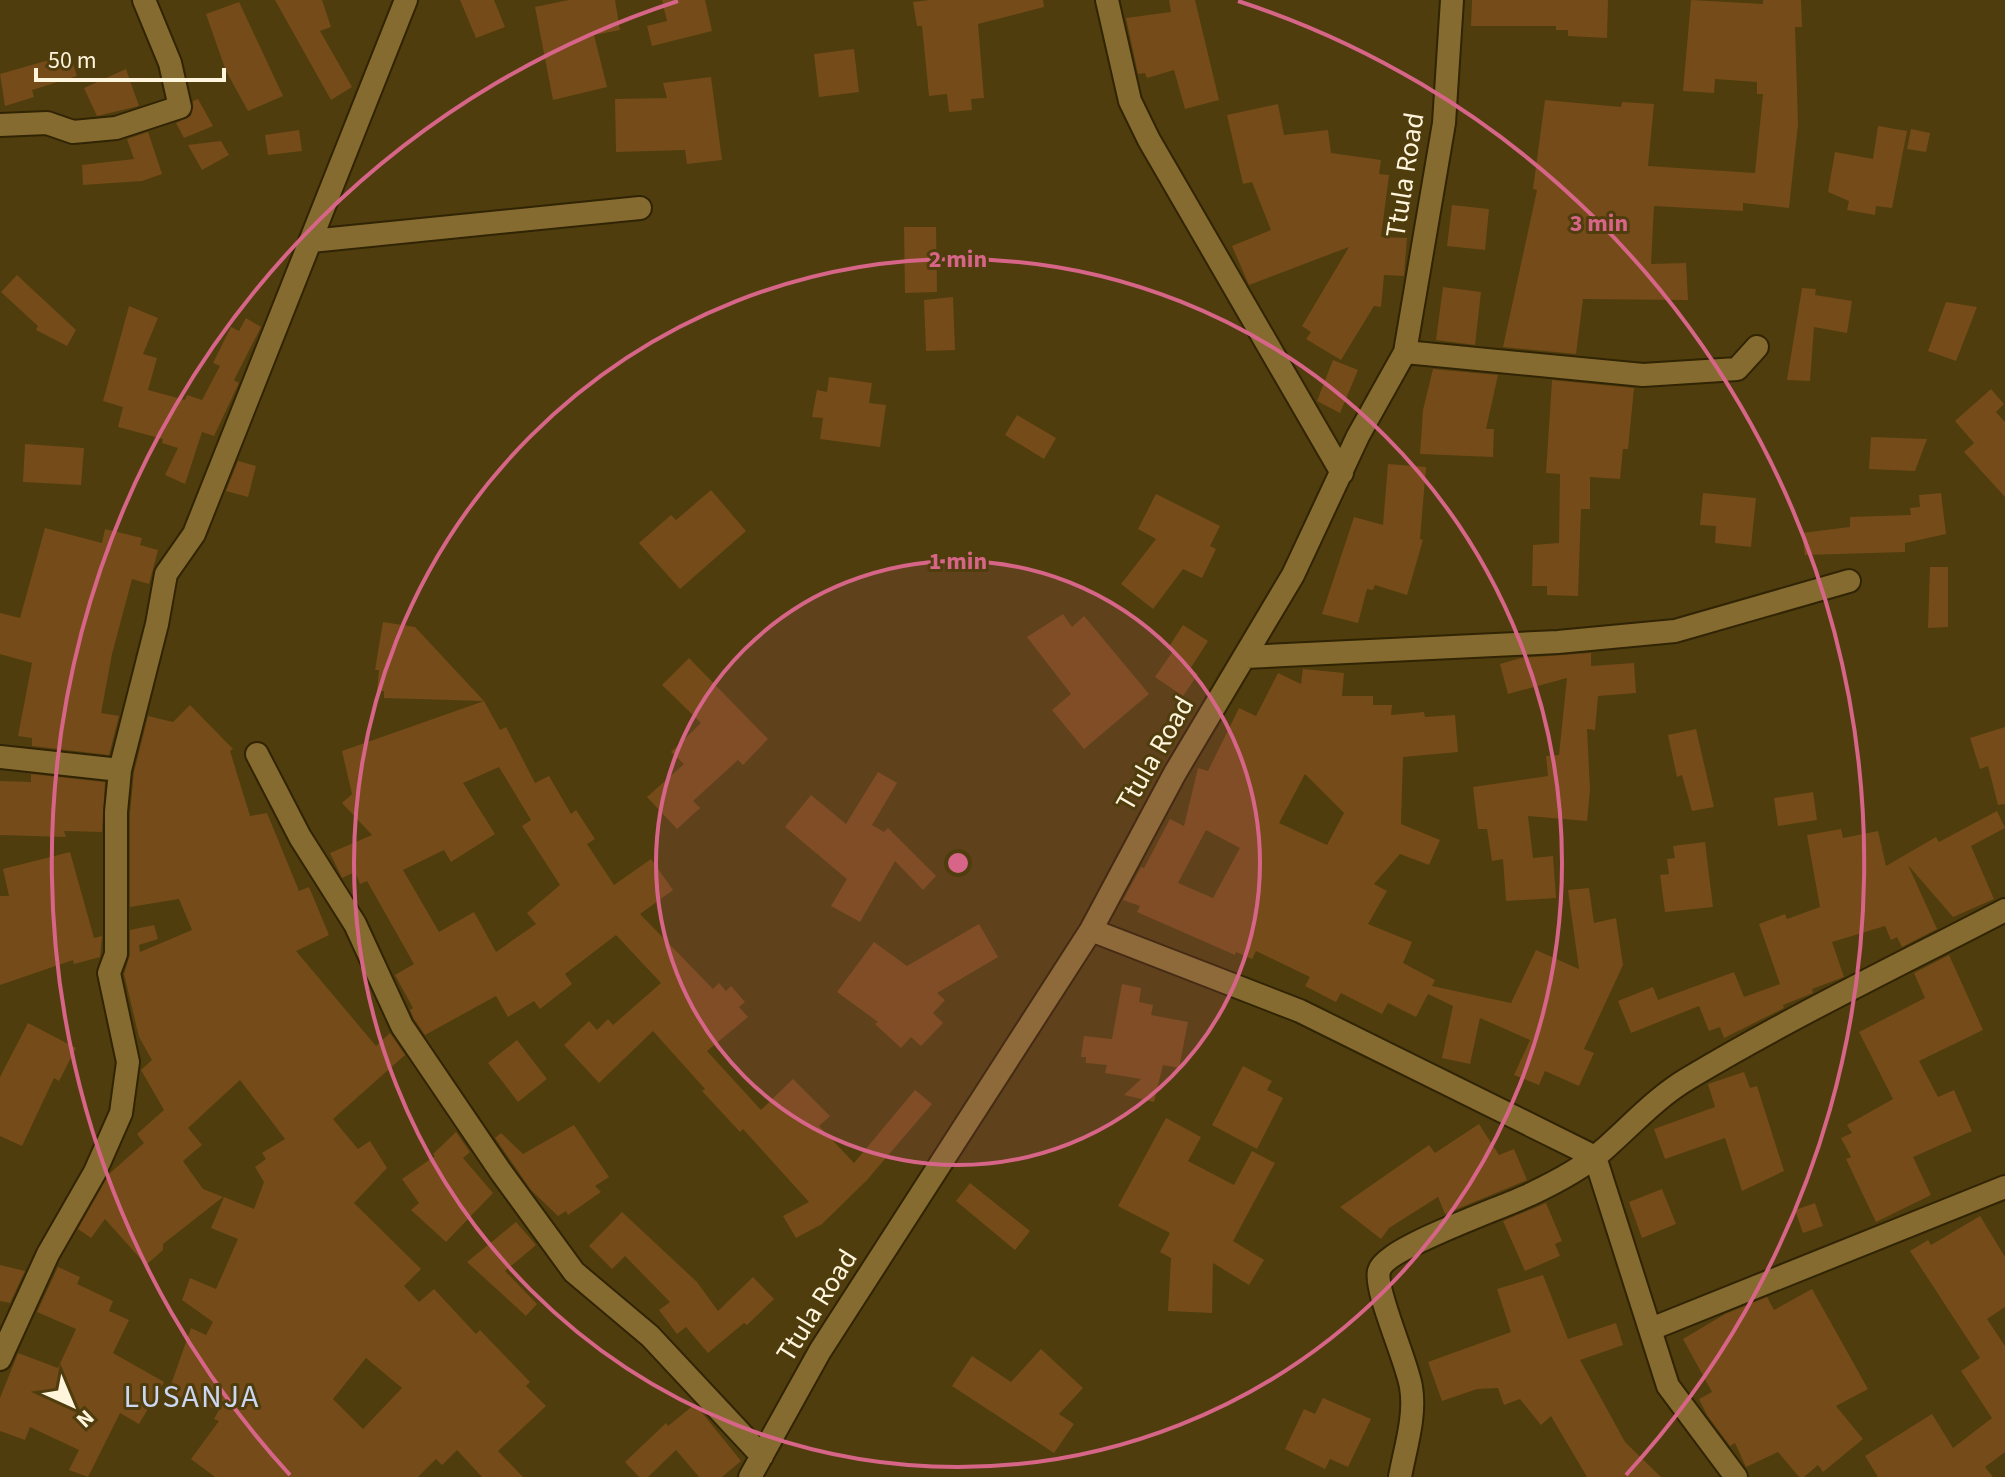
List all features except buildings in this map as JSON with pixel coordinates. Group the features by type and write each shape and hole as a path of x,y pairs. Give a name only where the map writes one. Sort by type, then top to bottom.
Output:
{"street":[{"path":"0,125 47,123 73,132 116,128 180,107 170,63 144,0"},
{"path":"0,1359 48,1254 95,1172 121,1113 128,1062 109,973 116,954 116,812 120,770 157,624 166,574 194,534 406,0"},
{"path":"1107,0 1130,101 1149,140 1342,473"},
{"name":"Ttula Road","path":"750,1477 820,1351 1091,930 1175,773 1293,575 1405,352 1444,123 1452,0"},
{"path":"311,241 640,208"},
{"path":"1405,352 1643,375 1737,369 1757,347"},
{"path":"1245,657 1558,642 1675,631 1849,581"},
{"path":"257,754 300,837 355,924 402,1026 501,1172 574,1272 650,1336 762,1456"},
{"path":"0,757 120,770"},
{"path":"1400,1477 1410,1423 1412,1390 1402,1348 1378,1284 1379,1270 1385,1260 1536,1192 1595,1157 1623,1128 1687,1079 2005,910"},
{"path":"1091,930 1300,1011 1595,1157 1668,1386 1736,1477"},
{"path":"1651,1329 2005,1187"}],"district":[{"name":"LUSANJA","path":"192,1396"}]}
